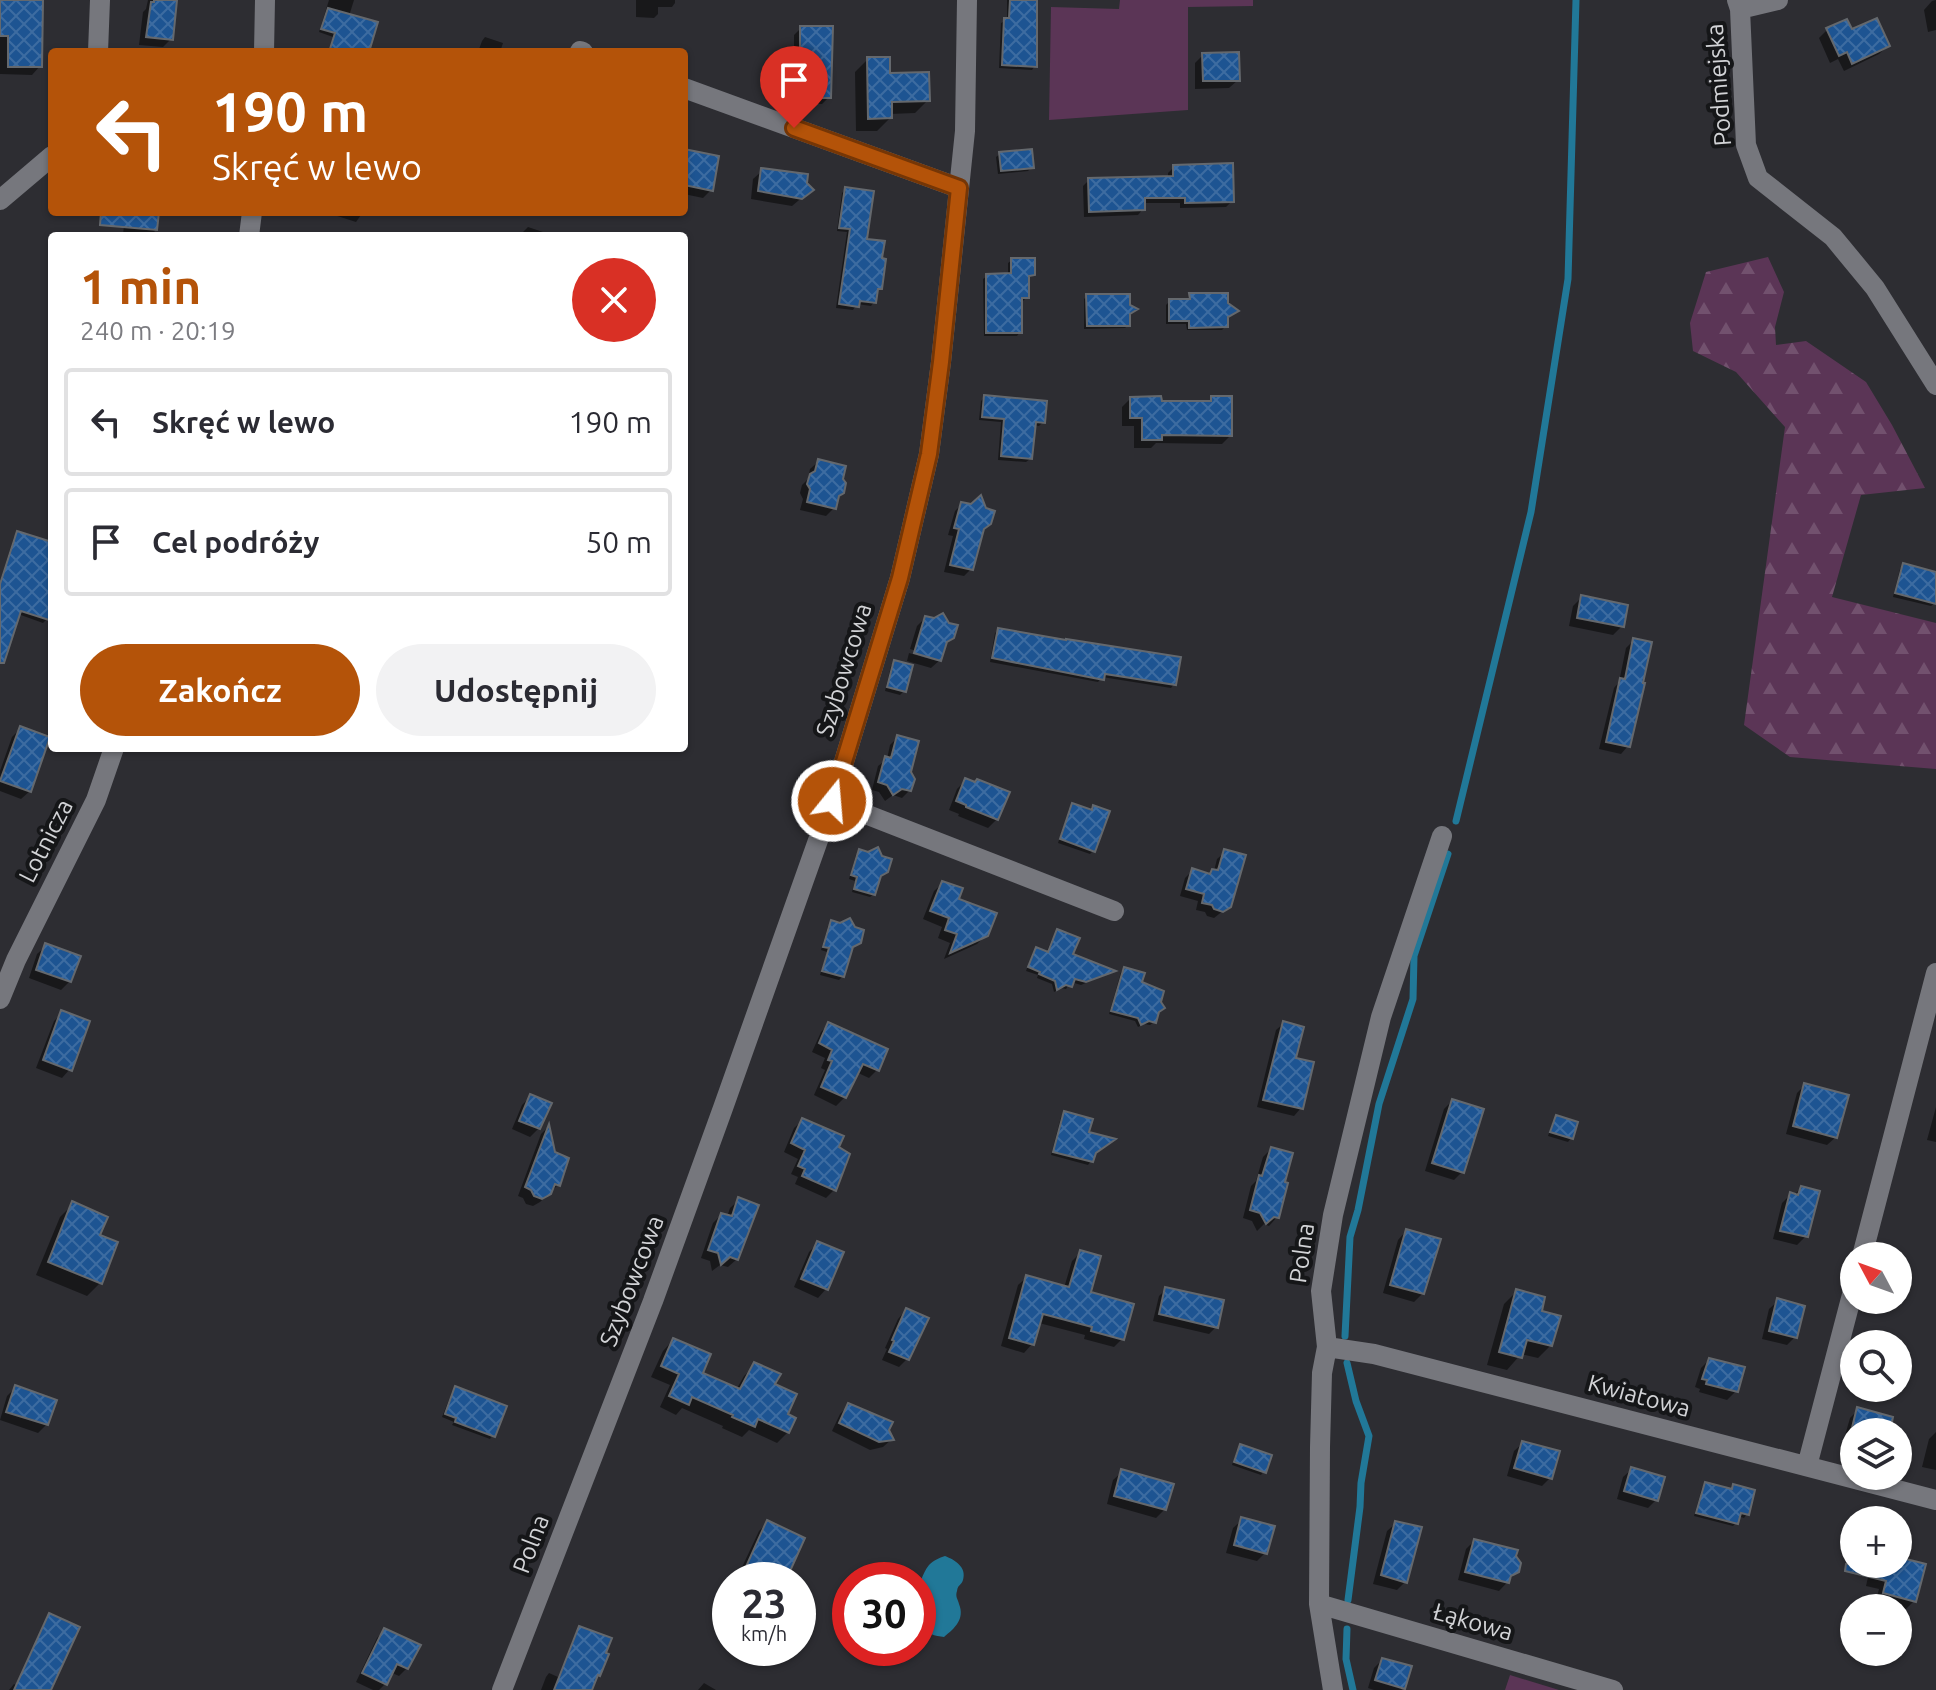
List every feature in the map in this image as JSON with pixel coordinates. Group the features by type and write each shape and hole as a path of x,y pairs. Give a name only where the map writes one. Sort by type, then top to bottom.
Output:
{"street":[{"path":"98,48 100,0"},
{"path":"264,48 265,0"},
{"name":"Szybowcowa","path":"608,1417 653,1301 832,801 900,578 929,454 941,362 965,131 967,0"},
{"path":"1738,4 1778,0"},
{"name":"Podmiejska","path":"1738,4 1746,145 1758,178 1833,237 1875,288 1936,385"},
{"path":"688,89 959,188"},
{"path":"0,200 48,159"},
{"name":"Lotnicza","path":"0,999 16,960 96,800 113,752"},
{"path":"832,801 1114,911"},
{"name":"Polna","path":"1333,1690 1319,1604 1322,1373 1327,1347 1321,1291 1333,1215 1381,1017 1442,836"},
{"path":"1866,1242 1936,973"},
{"path":"1807,1466 1847,1314"},
{"name":"Kwiatowa","path":"1327,1347 1374,1354 1936,1500"},
{"name":"Polna","path":"502,1690 608,1417"},
{"name":"Łąkowa","path":"1319,1604 1613,1690"}],"green space":[{"path":"1120,0 1253,0 1253,6 1188,7 1188,110 1049,120 1051,7 1119,9"},
{"path":"1768,257 1784,292 1775,327 1776,345 1806,341 1866,382 1925,488 1861,495 1832,597 1936,623 1936,769 1790,757 1744,725 1785,427 1736,372 1693,351 1690,323 1706,272"},
{"path":"1510,1675 1559,1690 1505,1690"}],"water":[{"path":"945,1556 959,1565 964,1575 956,1593 961,1609 960,1619 944,1637 936,1636 936,1562 933,1562"}],"building":[{"path":"0,0 43,0 42,67 8,67 8,36 0,36"},
{"path":"177,0 173,40 146,37 151,2"},
{"path":"1010,0 1037,0 1037,67 1002,65 1004,18 1009,18"},
{"path":"328,8 378,22 370,48 330,48 335,33 321,29"},
{"path":"1877,18 1890,46 1852,64 1847,52 1839,56 1826,28 1847,19 1852,29"},
{"path":"800,26 833,26 831,98 800,98"},
{"path":"1239,52 1240,81 1203,81 1202,53"},
{"path":"867,57 890,57 890,73 929,72 930,101 892,102 892,118 868,119"},
{"path":"1032,149 1034,168 1001,171 999,152"},
{"path":"688,150 719,156 713,191 688,186"},
{"path":"1233,163 1234,202 1185,203 1185,198 1145,198 1145,210 1089,212 1088,178 1173,176 1173,165"},
{"path":"761,168 808,174 807,183 814,190 802,199 758,191"},
{"path":"845,187 874,191 867,239 885,241 882,289 878,289 876,303 860,301 859,307 839,304 850,229 839,228"},
{"path":"101,216 159,216 157,230 100,225"},
{"path":"1011,258 1035,258 1035,275 1029,276 1029,298 1022,298 1022,333 986,333 986,274 1011,273"},
{"path":"1189,293 1228,293 1228,303 1239,311 1228,317 1228,327 1189,328 1189,321 1169,321 1169,299 1190,299"},
{"path":"1086,294 1130,294 1130,305 1138,309 1130,314 1130,326 1087,326"},
{"path":"984,395 1047,401 1045,423 1036,422 1032,459 1001,456 1004,419 982,417"},
{"path":"1161,396 1162,401 1211,401 1211,396 1232,396 1232,436 1162,435 1162,440 1142,440 1142,418 1130,418 1130,397"},
{"path":"818,459 846,466 844,493 839,496 836,509 807,502 810,489 807,484"},
{"path":"981,495 986,508 995,511 991,524 984,529 973,570 950,565 959,529 954,528 961,502 971,504"},
{"path":"17,531 48,541 48,620 21,611 4,663 0,663 0,584"},
{"path":"1903,563 1936,572 1936,604 1895,593"},
{"path":"1581,595 1628,605 1624,627 1577,618"},
{"path":"943,613 949,623 958,625 954,638 947,642 941,661 914,653 925,616 934,618"},
{"path":"998,628 1181,657 1176,685 1105,674 1104,680 992,658"},
{"path":"1633,638 1652,642 1630,747 1606,742 1620,678 1625,679"},
{"path":"894,660 913,665 906,692 887,687"},
{"path":"20,726 48,736 31,792 0,781"},
{"path":"897,735 919,741 911,772 915,779 911,791 902,789 893,795 887,785 878,782 885,756 891,758"},
{"path":"965,778 975,782 977,779 1010,792 998,820 956,801"},
{"path":"1072,803 1092,810 1093,805 1110,811 1095,852 1060,839"},
{"path":"878,847 882,856 892,859 888,872 881,876 875,895 854,889 857,877 851,875 859,849 868,852"},
{"path":"1224,849 1246,855 1231,907 1223,912 1202,903 1204,894 1186,889 1192,868 1210,874 1212,869 1218,870"},
{"path":"942,881 963,888 959,899 997,913 988,936 950,953 957,934 945,930 949,918 930,911"},
{"path":"850,918 855,927 864,930 861,943 853,947 844,977 822,971 829,948 823,947 831,920 840,923"},
{"path":"1057,929 1080,938 1073,954 1116,971 1086,982 1075,979 1072,987 1066,985 1057,990 1055,981 1028,967 1036,947 1048,952"},
{"path":"45,943 81,956 71,982 36,970"},
{"path":"1124,967 1145,973 1142,982 1164,991 1161,1002 1165,1008 1159,1012 1156,1023 1149,1021 1141,1025 1138,1018 1111,1011"},
{"path":"61,1010 90,1021 72,1071 43,1060"},
{"path":"1283,1021 1304,1027 1296,1058 1314,1062 1303,1109 1263,1100"},
{"path":"828,1022 888,1049 879,1071 863,1064 846,1098 821,1087 832,1061 828,1060 832,1050 819,1043"},
{"path":"1804,1083 1849,1095 1837,1138 1793,1126"},
{"path":"530,1094 552,1103 540,1129 519,1121"},
{"path":"1452,1099 1484,1109 1464,1173 1432,1163"},
{"path":"1064,1111 1093,1119 1089,1132 1116,1139 1096,1153 1093,1162 1053,1152"},
{"path":"1556,1115 1578,1122 1573,1139 1550,1132"},
{"path":"802,1118 844,1136 839,1147 850,1154 836,1191 802,1176 805,1169 798,1166 805,1150 791,1143"},
{"path":"549,1124 555,1152 569,1158 560,1186 555,1184 551,1194 542,1199 525,1187"},
{"path":"1271,1147 1293,1153 1279,1218 1274,1217 1266,1224 1260,1213 1250,1210 1259,1175 1262,1176"},
{"path":"1801,1186 1820,1191 1808,1237 1780,1231 1790,1192 1798,1195"},
{"path":"738,1197 759,1205 738,1260 730,1257 721,1265 718,1253 708,1250 721,1213 732,1216"},
{"path":"72,1201 108,1217 100,1235 118,1242 102,1284 48,1262"},
{"path":"1406,1229 1441,1239 1424,1294 1390,1285"},
{"path":"817,1241 844,1252 828,1290 801,1279"},
{"path":"1080,1250 1101,1256 1091,1292 1134,1304 1124,1340 1091,1331 1092,1327 1043,1314 1034,1345 1009,1338 1026,1275 1069,1287"},
{"path":"1165,1287 1224,1300 1218,1328 1159,1314"},
{"path":"1516,1289 1545,1297 1542,1311 1561,1316 1552,1346 1527,1340 1522,1358 1499,1352"},
{"path":"1777,1298 1805,1306 1797,1338 1769,1331"},
{"path":"906,1308 929,1318 909,1360 889,1352"},
{"path":"673,1338 711,1354 703,1373 740,1389 754,1362 781,1374 775,1384 797,1394 788,1414 796,1418 789,1433 758,1419 755,1427 692,1397 689,1405 669,1396 679,1374 661,1366"},
{"path":"1709,1358 1745,1367 1738,1392 1706,1384 1707,1380 1702,1379"},
{"path":"15,1385 57,1400 48,1425 6,1412"},
{"path":"455,1386 507,1406 495,1437 455,1422 456,1418 445,1414"},
{"path":"848,1403 893,1422 889,1430 894,1440 879,1442 839,1423"},
{"path":"1857,1407 1893,1417 1893,1418 1854,1418"},
{"path":"1522,1441 1560,1451 1552,1479 1514,1468"},
{"path":"1240,1444 1272,1455 1266,1473 1234,1462"},
{"path":"1631,1467 1665,1477 1658,1501 1624,1491"},
{"path":"1121,1469 1174,1484 1166,1510 1114,1496"},
{"path":"1705,1482 1732,1489 1733,1484 1755,1490 1749,1515 1741,1513 1738,1524 1696,1513"},
{"path":"1241,1517 1275,1526 1267,1554 1234,1545"},
{"path":"767,1520 805,1538 794,1562 748,1562"},
{"path":"1395,1521 1422,1527 1407,1583 1381,1575"},
{"path":"1474,1539 1518,1550 1516,1556 1521,1563 1519,1572 1511,1576 1509,1583 1465,1572"},
{"path":"1912,1560 1926,1564 1916,1602 1912,1601 1912,1594 1883,1593 1886,1581 1874,1578 1912,1578"},
{"path":"49,1613 80,1627 51,1690 14,1690"},
{"path":"579,1626 612,1638 606,1653 609,1654 592,1690 554,1690"},
{"path":"384,1628 421,1645 408,1669 397,1664 387,1685 362,1673"},
{"path":"1382,1658 1412,1666 1405,1689 1375,1680"}],"waterway":[{"path":"1456,821 1531,512 1568,279 1576,0"},
{"path":"1345,1336 1350,1237 1379,1104 1413,999 1414,956 1448,854"},
{"path":"1347,1363 1369,1436 1348,1600"},
{"path":"1347,1629 1346,1659 1353,1690"}],"route":[{"path":"794,128 959,188 929,454 900,578 832,801"}]}
